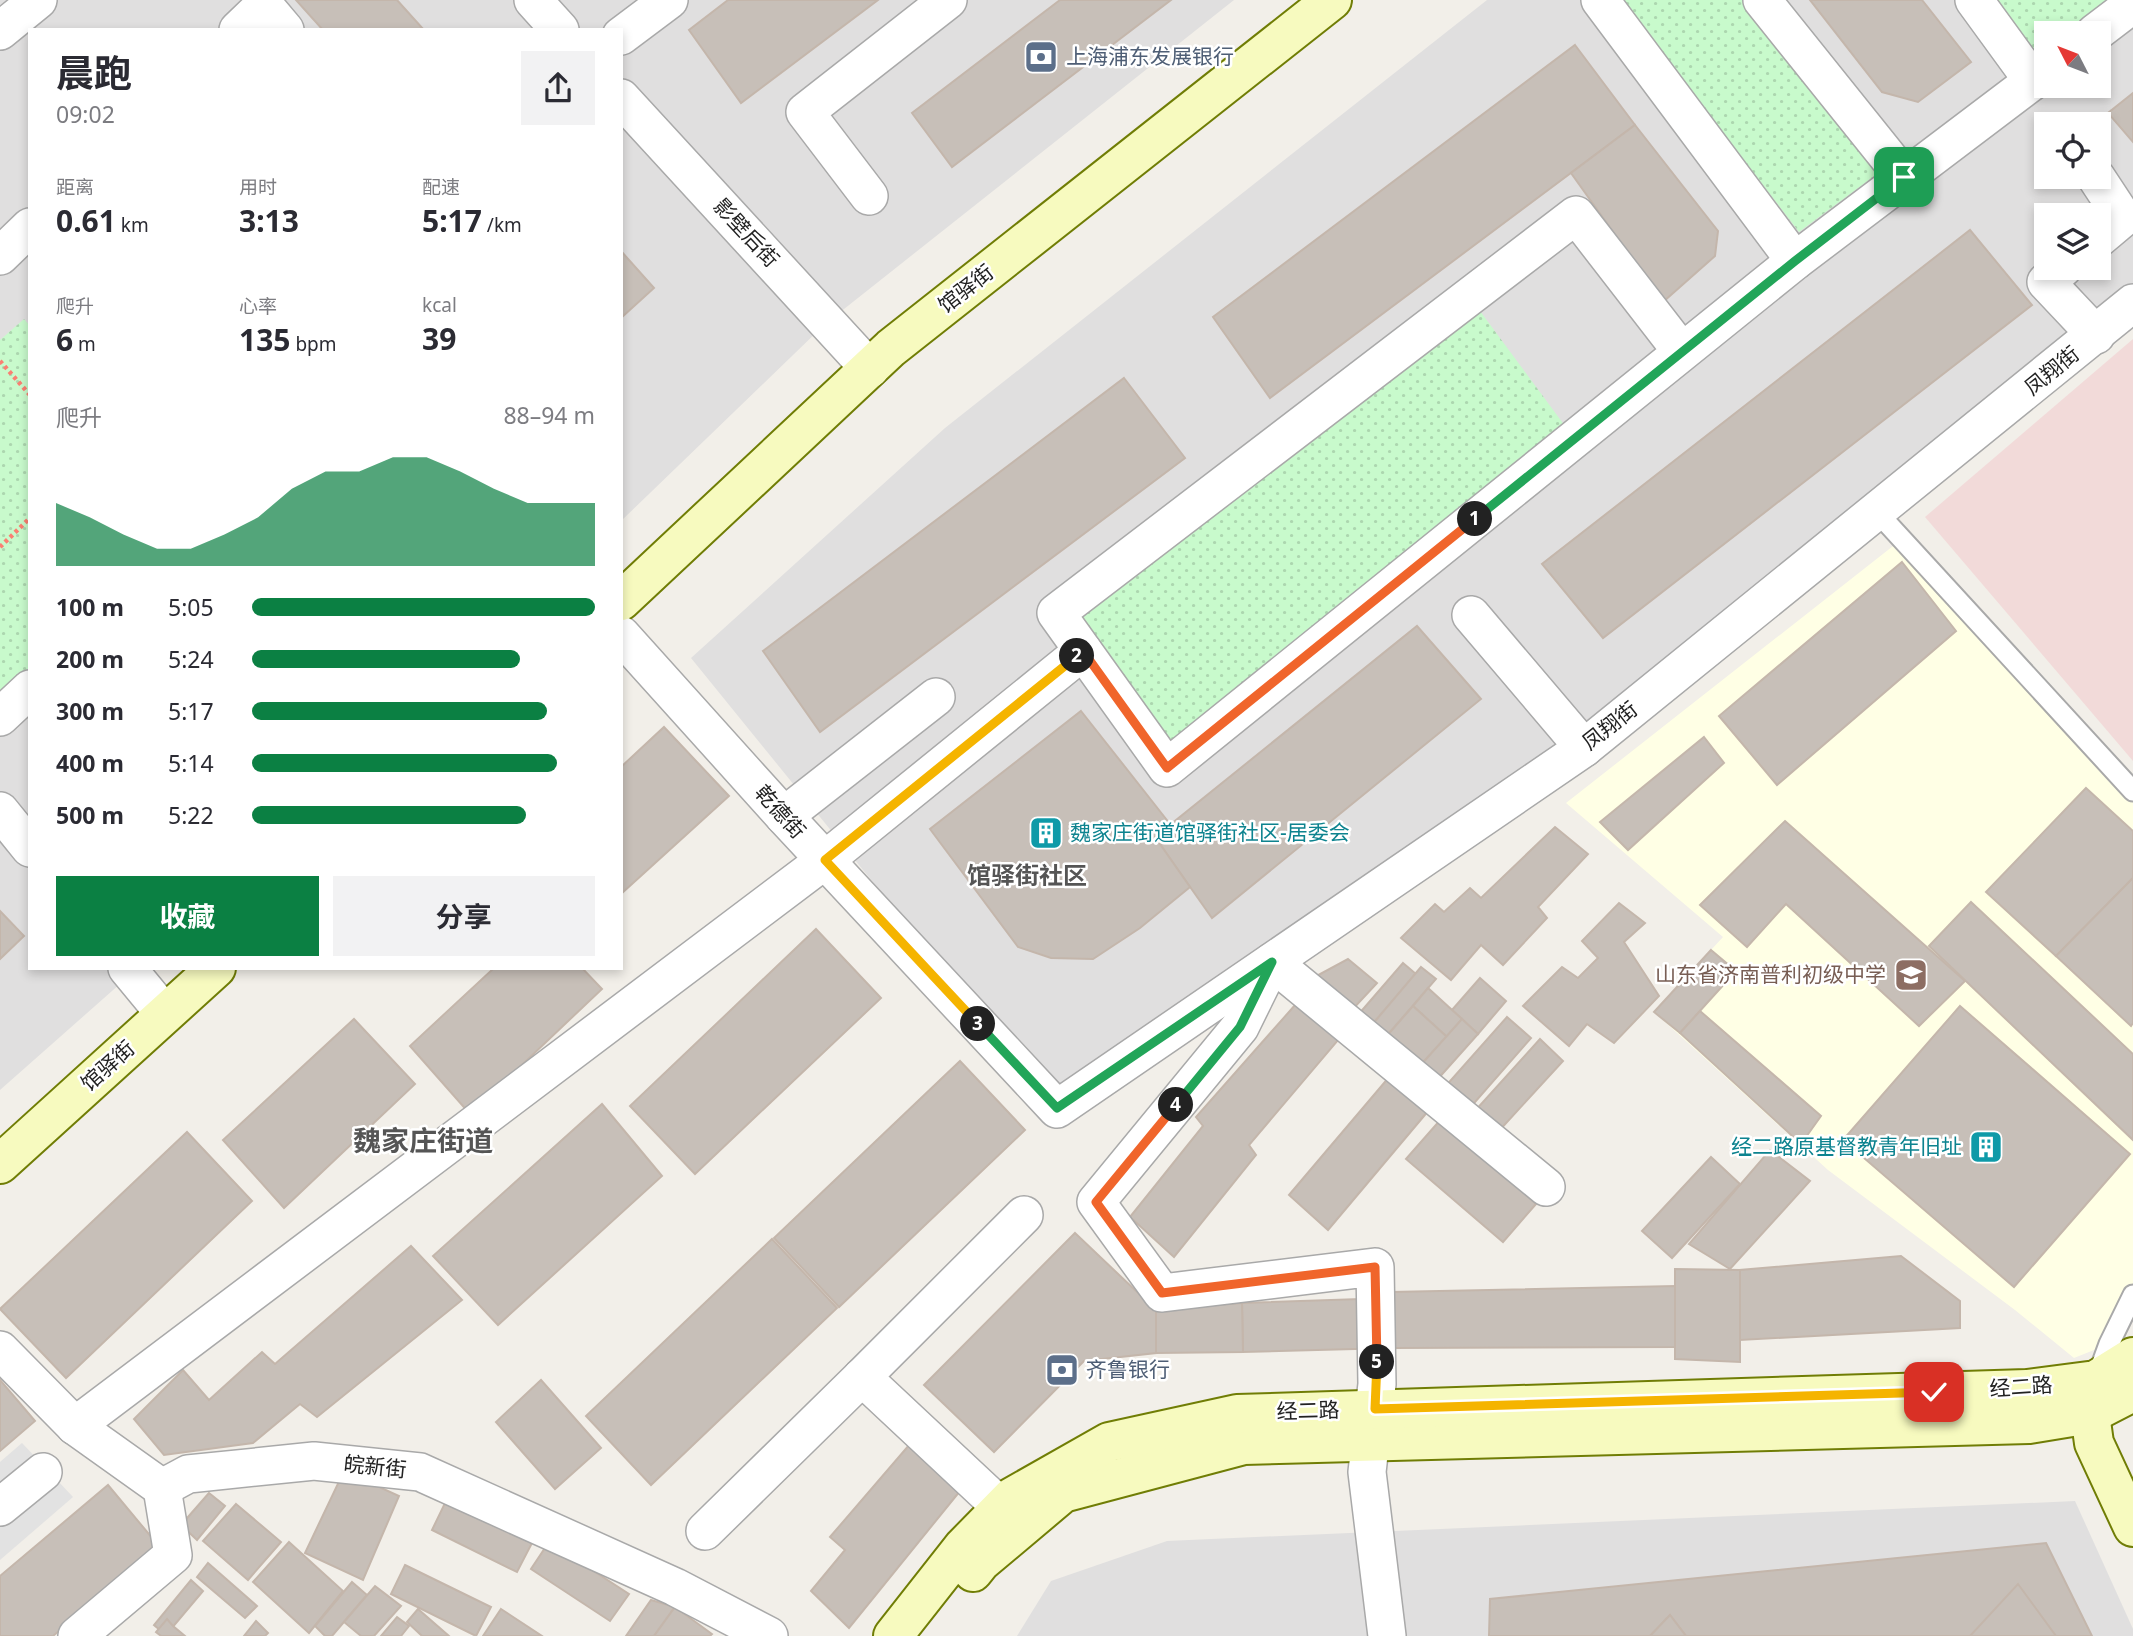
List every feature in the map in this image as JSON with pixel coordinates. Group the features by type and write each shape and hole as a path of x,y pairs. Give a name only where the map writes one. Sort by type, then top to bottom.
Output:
{"street":[{"path":"0,31 38,0"},
{"path":"533,0 558,28"},
{"path":"623,34 669,0"},
{"path":"869,196 805,112 948,0"},
{"name":"馆驿街","path":"623,599 891,348 1332,0"},
{"path":"1600,0 1795,261"},
{"path":"1762,0 1904,177"},
{"path":"1974,0 2034,70"},
{"path":"2111,21 2133,4"},
{"path":"240,28 264,5 283,28"},
{"path":"1682,352 1576,215 1056,613 1167,768 1795,261 2034,80"},
{"name":"影壁后街","path":"623,100 870,369"},
{"path":"2104,189 2123,218 2111,228"},
{"path":"0,256 28,230"},
{"path":"2048,280 2046,282 2096,335"},
{"name":"凤翔街","path":"1057,1108 1584,748 2133,303"},
{"path":"1471,615 1584,748"},
{"name":"乾德街","path":"623,637 784,816 1057,1108"},
{"path":"75,1426 825,860 1083,651"},
{"path":"0,717 28,690"},
{"path":"784,816 936,697"},
{"path":"0,811 28,846"},
{"path":"1387,1636 1367,1472 1377,1384 1375,1267 1162,1293 1096,1202 1240,1027 1272,962 1546,1187"},
{"path":"129,970 164,1014"},
{"name":"馆驿街","path":"0,1164 214,970"},
{"path":"705,1531 1024,1215"},
{"path":"0,1350 75,1426 162,1488 173,1555 77,1636"},
{"name":"经二路","path":"2093,1397 2133,1357"},
{"path":"862,1377 1012,1518"},
{"name":"经二路","path":"893,1636 963,1547 1012,1518 1063,1493 1244,1446 1373,1425 2029,1424 2093,1397 2133,1392"},
{"path":"2093,1397 2094,1443 2133,1527"},
{"name":"皖新街","path":"162,1488 188,1474 314,1461 421,1472 675,1587 769,1636"},
{"path":"0,1507 43,1472"},
{"name":"经二路","path":"921,1636 981,1562 1012,1518"}],"lane":[{"path":"1877,512 2133,791"},
{"path":"2093,1397 2109,1344 2133,1296"}],"path":[{"path":"0,360 28,392"},
{"path":"0,547 28,521"}],"shaded area":[{"path":"0,0 1234,0 839,313 623,97 623,28 28,28 28,970 136,970 0,1090"},
{"path":"1487,0 2133,0 2133,303 1584,748 1057,1109 691,658 945,428"},
{"path":"623,101 823,326 623,519"},
{"path":"2133,339 2133,761 1925,517"},
{"name":"山东省济南普利初级中学","path":"1902,539 2133,791 2133,1295 2109,1344 2074,1358 2015,1310 1828,1170 1654,1012 1723,937 1566,803"},
{"path":"22,1443 73,1497 0,1560 0,1462"},
{"path":"2075,1501 2133,1629 2133,1636 1017,1636 1051,1581 1167,1541"}],"green space":[{"path":"1620,0 1745,0 1877,174 1799,232"},
{"path":"1996,0 2111,0 2084,21 2034,21 2034,59"},
{"path":"1480,311 1565,426 1170,748 1076,615"},
{"path":"24,319 28,324 28,691 0,717 0,340"}],"building":[{"path":"296,0 397,0 422,28 321,28"},
{"path":"728,0 878,0 741,103 689,30"},
{"name":"上海浦东发展银行","path":"1060,0 1171,0 952,167 912,113"},
{"path":"1810,0 1922,0 1971,62 1918,102 1882,92"},
{"path":"1575,45 1635,125 1270,398 1213,317"},
{"path":"2133,93 2133,142 2111,116 2109,112"},
{"path":"1635,125 1718,231 1715,256 1663,302 1571,173"},
{"path":"1970,230 2032,305 1603,638 1542,564"},
{"path":"623,253 654,288 623,316"},
{"path":"1124,378 1185,458 820,732 763,651"},
{"path":"1902,562 1956,631 1777,785 1719,716"},
{"path":"1417,626 1481,699 1212,918 1155,837"},
{"name":"魏家庄街道馆驿街社区-居委会","path":"1081,711 1170,824 1155,837 1190,887 1140,928 1093,959 1051,958 1018,947 930,829"},
{"path":"664,727 729,796 623,892 623,765"},
{"path":"1704,737 1724,763 1628,850 1600,822"},
{"path":"2086,788 2133,831 2133,878 2056,956 1986,892"},
{"path":"1785,821 1965,981 1919,1026 1786,904 1747,947 1700,905"},
{"path":"1555,827 1588,854 1538,907 1547,918 1503,965 1481,945 1451,980 1401,938 1435,904 1444,912 1470,888 1481,898"},
{"path":"2133,878 2133,1023 2131,1026 2056,956"},
{"path":"1971,902 2133,1054 2133,1140 1929,946"},
{"path":"1619,903 1645,923 1624,942 1659,996 1614,1043 1587,1024 1569,1046 1523,1006 1562,967 1578,978 1598,958 1582,941"},
{"path":"0,911 24,936 0,959"},
{"path":"816,929 881,998 695,1174 630,1106"},
{"path":"1711,950 1736,971 1680,1033 1654,1012"},
{"path":"1348,959 1377,983 1352,1010 1311,979"},
{"path":"1403,963 1416,974 1371,1026 1358,1015"},
{"path":"1421,967 1436,979 1385,1038 1371,1026"},
{"path":"492,970 584,970 602,989 470,1114 410,1046"},
{"path":"1480,978 1506,1001 1478,1034 1452,1010"},
{"path":"1428,988 1462,1019 1447,1037 1413,1006"},
{"path":"1296,1004 1339,1039 1249,1145 1256,1155 1174,1257 1130,1217 1203,1126 1196,1117"},
{"path":"1413,1006 1447,1037 1419,1067 1385,1038"},
{"name":"经二路原基督教青年旧址","path":"1960,1006 2130,1154 2014,1287 1843,1140"},
{"path":"1700,1011 1821,1116 1801,1144 1680,1033"},
{"path":"1507,1017 1531,1038 1468,1110 1444,1088"},
{"path":"354,1019 415,1084 284,1208 223,1140"},
{"path":"1462,1019 1478,1034 1436,1081 1419,1067"},
{"path":"1540,1039 1563,1061 1497,1133 1474,1112"},
{"path":"960,1061 1025,1130 839,1307 774,1238"},
{"path":"1390,1076 1429,1110 1328,1230 1289,1195"},
{"path":"602,1104 662,1176 498,1325 433,1256"},
{"path":"1442,1118 1536,1204 1503,1242 1406,1159"},
{"path":"187,1132 252,1201 66,1378 0,1309"},
{"path":"1770,1150 1810,1181 1730,1269 1689,1244"},
{"path":"1711,1157 1740,1184 1672,1258 1642,1231"},
{"path":"1075,1233 1156,1310 1156,1353 1084,1361 994,1452 924,1385"},
{"path":"772,1239 837,1308 651,1485 586,1416"},
{"path":"411,1246 462,1300 317,1417 300,1404 253,1443 164,1455 134,1419 183,1370 209,1400 262,1352 275,1364"},
{"path":"1901,1256 1960,1301 1960,1328 1740,1340 1740,1270"},
{"path":"1675,1269 1740,1270 1740,1362 1675,1359"},
{"path":"1675,1286 1675,1347 1392,1348 1391,1292"},
{"path":"1391,1298 1392,1348 1243,1352 1242,1303"},
{"path":"1242,1303 1243,1352 1156,1353 1156,1310"},
{"path":"0,1380 35,1421 0,1451"},
{"path":"541,1380 601,1448 555,1489 496,1422"},
{"path":"910,1444 960,1491 849,1628 811,1591 845,1550 830,1537"},
{"path":"344,1471 399,1496 363,1580 305,1553"},
{"path":"108,1485 158,1545 53,1636 0,1636 0,1576"},
{"path":"209,1493 225,1506 197,1540 181,1525"},
{"path":"446,1501 532,1543 517,1572 432,1530"},
{"path":"236,1504 281,1542 248,1580 203,1541"},
{"path":"289,1542 343,1591 309,1633 253,1582"},
{"path":"549,1542 629,1594 610,1621 531,1569"},
{"path":"2046,1543 2092,1636 1686,1636 1670,1615 1650,1636 1489,1636 1490,1599"},
{"path":"208,1563 257,1606 245,1618 197,1577"},
{"path":"405,1565 491,1607 476,1636 391,1594"},
{"path":"191,1580 203,1591 166,1635 154,1625"},
{"path":"352,1582 367,1595 332,1636 325,1636 315,1626"},
{"path":"2018,1584 2056,1636 1970,1636"},
{"path":"375,1586 401,1606 374,1636 361,1636 344,1622"},
{"path":"651,1600 675,1607 654,1636 626,1636"},
{"path":"675,1607 712,1634 654,1636"},
{"path":"418,1609 449,1636 422,1636 407,1622"},
{"path":"501,1609 542,1636 483,1636"},
{"path":"1670,1615 1686,1636 1650,1636"},
{"path":"397,1617 409,1626 401,1636 381,1636"},
{"path":"167,1619 185,1636 161,1636 156,1632"},
{"path":"256,1621 268,1633 265,1636 244,1636"}],"place":[{"name":"上海浦东发展银行","path":"1041,57"},
{"name":"魏家庄街道馆驿街社区-居委会","path":"1046,833"},
{"name":"山东省济南普利初级中学","path":"1911,975"},
{"name":"经二路原基督教青年旧址","path":"1986,1147"},
{"name":"齐鲁银行","path":"1062,1370"}],"district":[{"name":"馆驿街社区","path":"1027,876"},
{"name":"魏家庄街道","path":"423,1141"}],"route":[{"path":"1904,177 1795,261 1167,768 1083,651 825,860 1057,1108 1272,962 1240,1027 1096,1202 1162,1293 1375,1267 1375,1409 1934,1392"}]}
